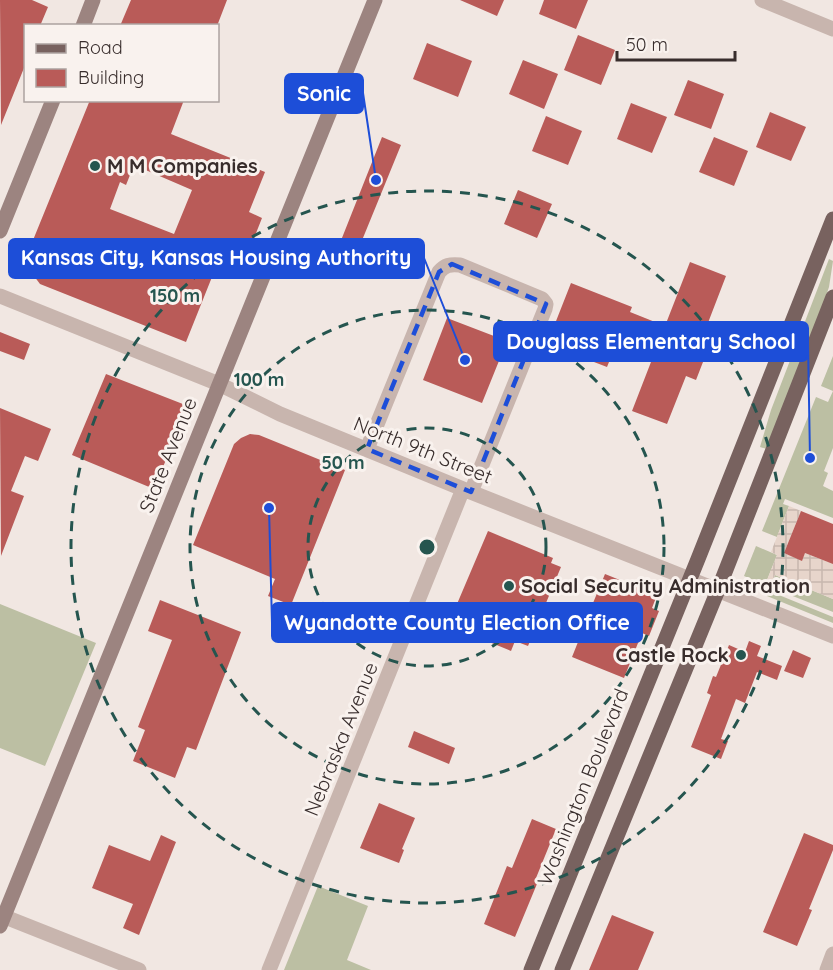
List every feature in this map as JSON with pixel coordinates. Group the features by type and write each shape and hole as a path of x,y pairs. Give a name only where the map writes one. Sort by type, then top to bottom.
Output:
{"main road":[{"path":"84,24 93,0"},
{"name":"State Avenue","path":"1,919 375,0"},
{"path":"0,231 52,102"},
{"name":"Washington Boulevard","path":"531,970 833,219"},
{"path":"562,970 718,590 833,297"}],"street":[{"path":"762,0 833,28"},
{"name":"Nebraska Avenue","path":"269,970 467,490 545,309 546,304 542,299 460,265 444,266 439,272 367,449"},
{"name":"North 9th Street","path":"0,296 219,384 280,414 833,636"},
{"path":"1,919 139,970"},
{"path":"827,970 833,954"}],"highlighted area":[{"path":"452,264 546,304 471,492 367,449 439,272"}],"green space":[{"path":"829,259 833,261 829,287 821,311 767,449 760,447 771,410"},
{"path":"833,356 833,391 821,386"},
{"path":"833,391 833,448 824,471 828,473 823,486 833,491 833,518 785,499 783,504 789,506 777,537 762,531 816,397 828,402"},
{"path":"756,546 777,555 765,585 744,576"},
{"path":"775,575 833,599 833,612 770,587"},
{"path":"769,591 833,617 833,623 767,596"},
{"path":"0,604 96,643 45,766 0,748"},
{"path":"318,886 368,906 347,960 371,970 284,970"}],"shaded area":[{"path":"789,506 801,511 784,553 802,560 805,553 828,562 833,554 833,599 775,575 770,587 765,585 777,555 771,552"}],"building":[{"path":"0,0 32,0 48,7 41,24 24,24 24,68 1,125"},
{"path":"131,0 227,0 218,24 121,24"},
{"path":"460,0 504,0 497,16"},
{"path":"544,0 588,0 576,29 539,14"},
{"path":"578,35 615,50 601,85 564,70"},
{"path":"427,43 472,61 458,97 413,79"},
{"path":"523,60 558,74 544,109 509,94"},
{"path":"688,80 724,94 711,129 674,115"},
{"path":"89,102 183,102 171,134 265,172 249,212 262,218 249,251 226,242 186,342 40,284 30,267 29,250","holes":["134,165 192,190 174,234 110,209 120,182 126,185"]},
{"path":"631,103 667,117 652,153 617,139"},
{"path":"770,112 806,127 791,161 756,147"},
{"path":"546,116 582,131 568,165 532,151"},
{"path":"382,137 401,145 356,255 338,248"},
{"path":"714,137 748,151 734,186 699,172"},
{"path":"518,190 552,204 537,238 504,224"},
{"path":"690,262 726,276 701,341 710,344 696,380 686,376 667,424 632,411 651,362 615,347 607,367 547,344 571,283 632,307 630,312 665,326"},
{"path":"447,318 507,341 482,403 423,380"},
{"path":"0,332 30,344 24,360 0,351"},
{"path":"106,374 188,406 154,489 72,455"},
{"path":"0,408 51,429 38,461 25,456 11,491 24,496 1,556"},
{"path":"250,434 259,435 345,470 291,605 268,596 275,579 193,545 234,444"},
{"path":"801,511 833,524 833,564 805,553 802,561 784,553"},
{"name":"Social Security Administration","path":"488,531 553,558 551,563 561,567 528,646 515,641 511,651 460,630 469,609 457,604"},
{"path":"605,574 657,595 652,608 659,611 649,636 642,633 624,678 572,657 580,637 573,635 580,618 586,620"},
{"path":"160,600 241,632 196,750 187,747 175,778 133,761 145,730 138,727 172,640 148,631"},
{"path":"749,641 761,646 757,656 782,666 777,680 757,672 745,703 736,699 721,739 728,741 721,759 691,747 711,695 707,693 713,676 716,677 729,645 745,652"},
{"path":"793,650 811,658 803,678 784,671"},
{"path":"414,731 455,748 449,764 408,747"},
{"path":"379,803 415,818 402,849 404,850 399,863 360,848"},
{"path":"532,819 556,829 536,878 539,879 515,937 484,924 507,866 512,868"},
{"path":"804,833 833,845 833,850 797,946 763,932"},
{"path":"161,835 176,842 139,935 123,928 133,904 92,888 109,845 150,861"},
{"path":"612,915 654,932 638,970 589,970"}],"place":[{"name":"M M Companies","path":"95,166"},
{"name":"Sonic","path":"376,180"},
{"name":"Kansas City, Kansas Housing Authority","path":"465,360"},
{"name":"Douglass Elementary School","path":"810,458"},
{"name":"Wyandotte County Election Office","path":"269,508"},
{"name":"Social Security Administration","path":"509,586"},
{"name":"Castle Rock","path":"741,655"}]}
